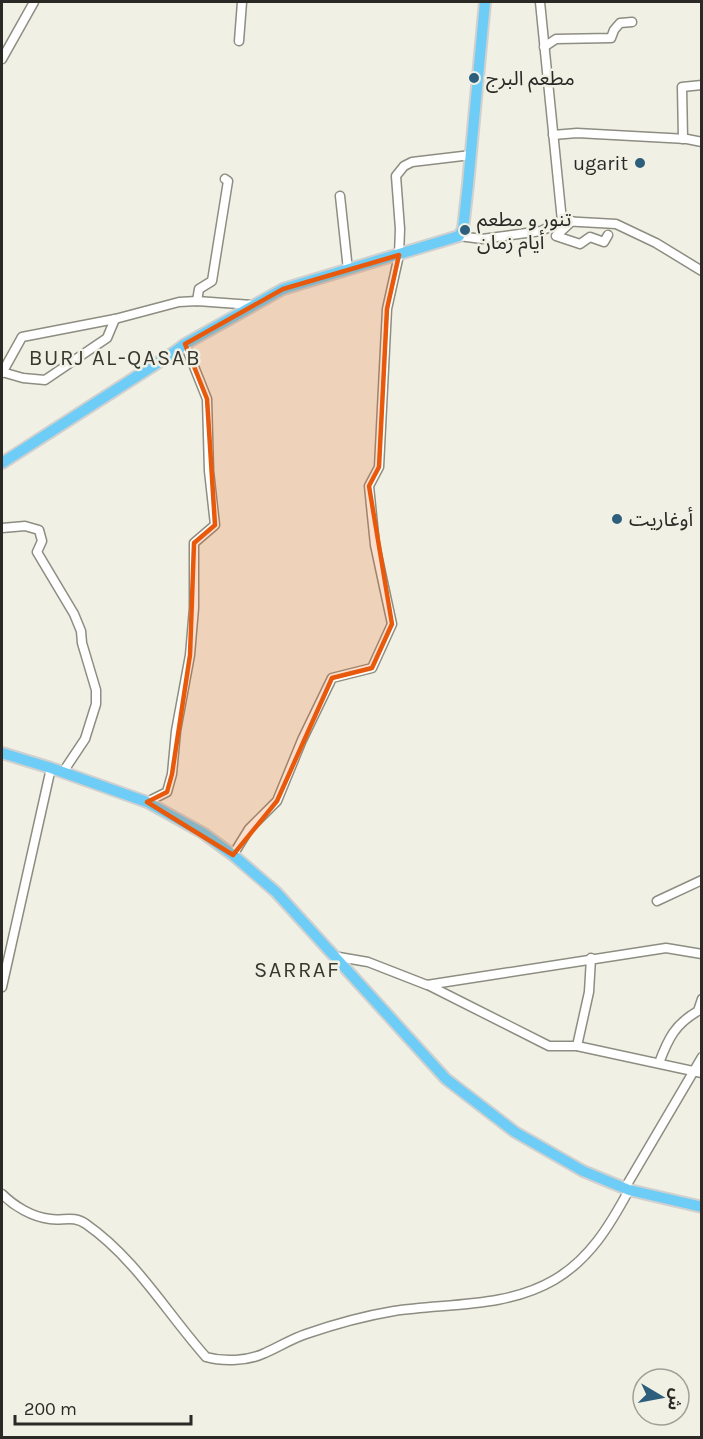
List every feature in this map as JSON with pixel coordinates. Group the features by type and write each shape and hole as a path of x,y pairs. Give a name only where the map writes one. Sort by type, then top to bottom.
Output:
{"main road":[{"path":"2,463 185,344 252,304 285,288 459,236 463,229 485,2"},
{"path":"2,753 147,802 203,833 276,892 446,1079 515,1132 583,1171 627,1189 702,1207"}],"street":[{"path":"2,59 34,2"},
{"path":"239,41 242,2"},
{"path":"540,2 562,221"},
{"path":"544,47 556,39 611,38 620,23 632,22"},
{"path":"683,139 682,87 702,85"},
{"path":"553,135 577,133 702,142"},
{"path":"233,855 249,830 277,801 302,740 332,678 372,668 392,624 375,545 369,486 379,467 387,309 399,255 400,228 396,177 404,166 412,162 471,155"},
{"path":"197,301 199,290 212,280 228,181 225,179"},
{"path":"340,196 348,270"},
{"path":"459,236 482,239 540,231 562,221 616,224 656,243 701,270"},
{"path":"572,221 556,236 580,244 590,237 604,242 608,235"},
{"path":"115,319 107,338 45,380 23,378 2,372 22,337 115,319 179,302 252,304"},
{"path":"147,802 167,792 172,774 176,731 190,655 194,608 194,543 215,525 209,471 207,399 185,344"},
{"path":"2,528 26,526 39,530 42,541 37,552 74,614 81,631 82,643 96,690 96,704 85,739 63,772"},
{"path":"2,987 51,768"},
{"path":"657,901 702,880"},
{"path":"427,985 666,948 702,954"},
{"path":"333,956 368,962 427,985 549,1046 577,1046 698,1072"},
{"path":"577,1046 589,992 591,958"},
{"path":"659,1063 673,1032 683,1019 698,1011 702,999"},
{"path":"2,1194 21,1208 40,1217 52,1220 76,1219 91,1227 153,1288 206,1357 219,1360 262,1355 297,1337 339,1323 394,1311 510,1299 531,1292 573,1267 597,1243 611,1224 627,1189 685,1088 698,1072 702,1057"}],"highlighted area":[{"path":"399,255 387,309 379,467 369,486 392,624 372,668 332,678 277,801 233,855 147,802 167,792 172,774 190,655 194,543 215,525 207,399 185,344 283,289"}],"place":[{"name":"مطعم البرج","path":"474,78"},
{"name":"ugarit","path":"640,163"},
{"name":"تنور و مطعم أيام زمان","path":"465,230"},
{"name":"أوغاريت","path":"617,519"}],"district":[{"name":"BURJ AL-QASAB","path":"115,358"},
{"name":"SARRAF","path":"297,970"}]}
